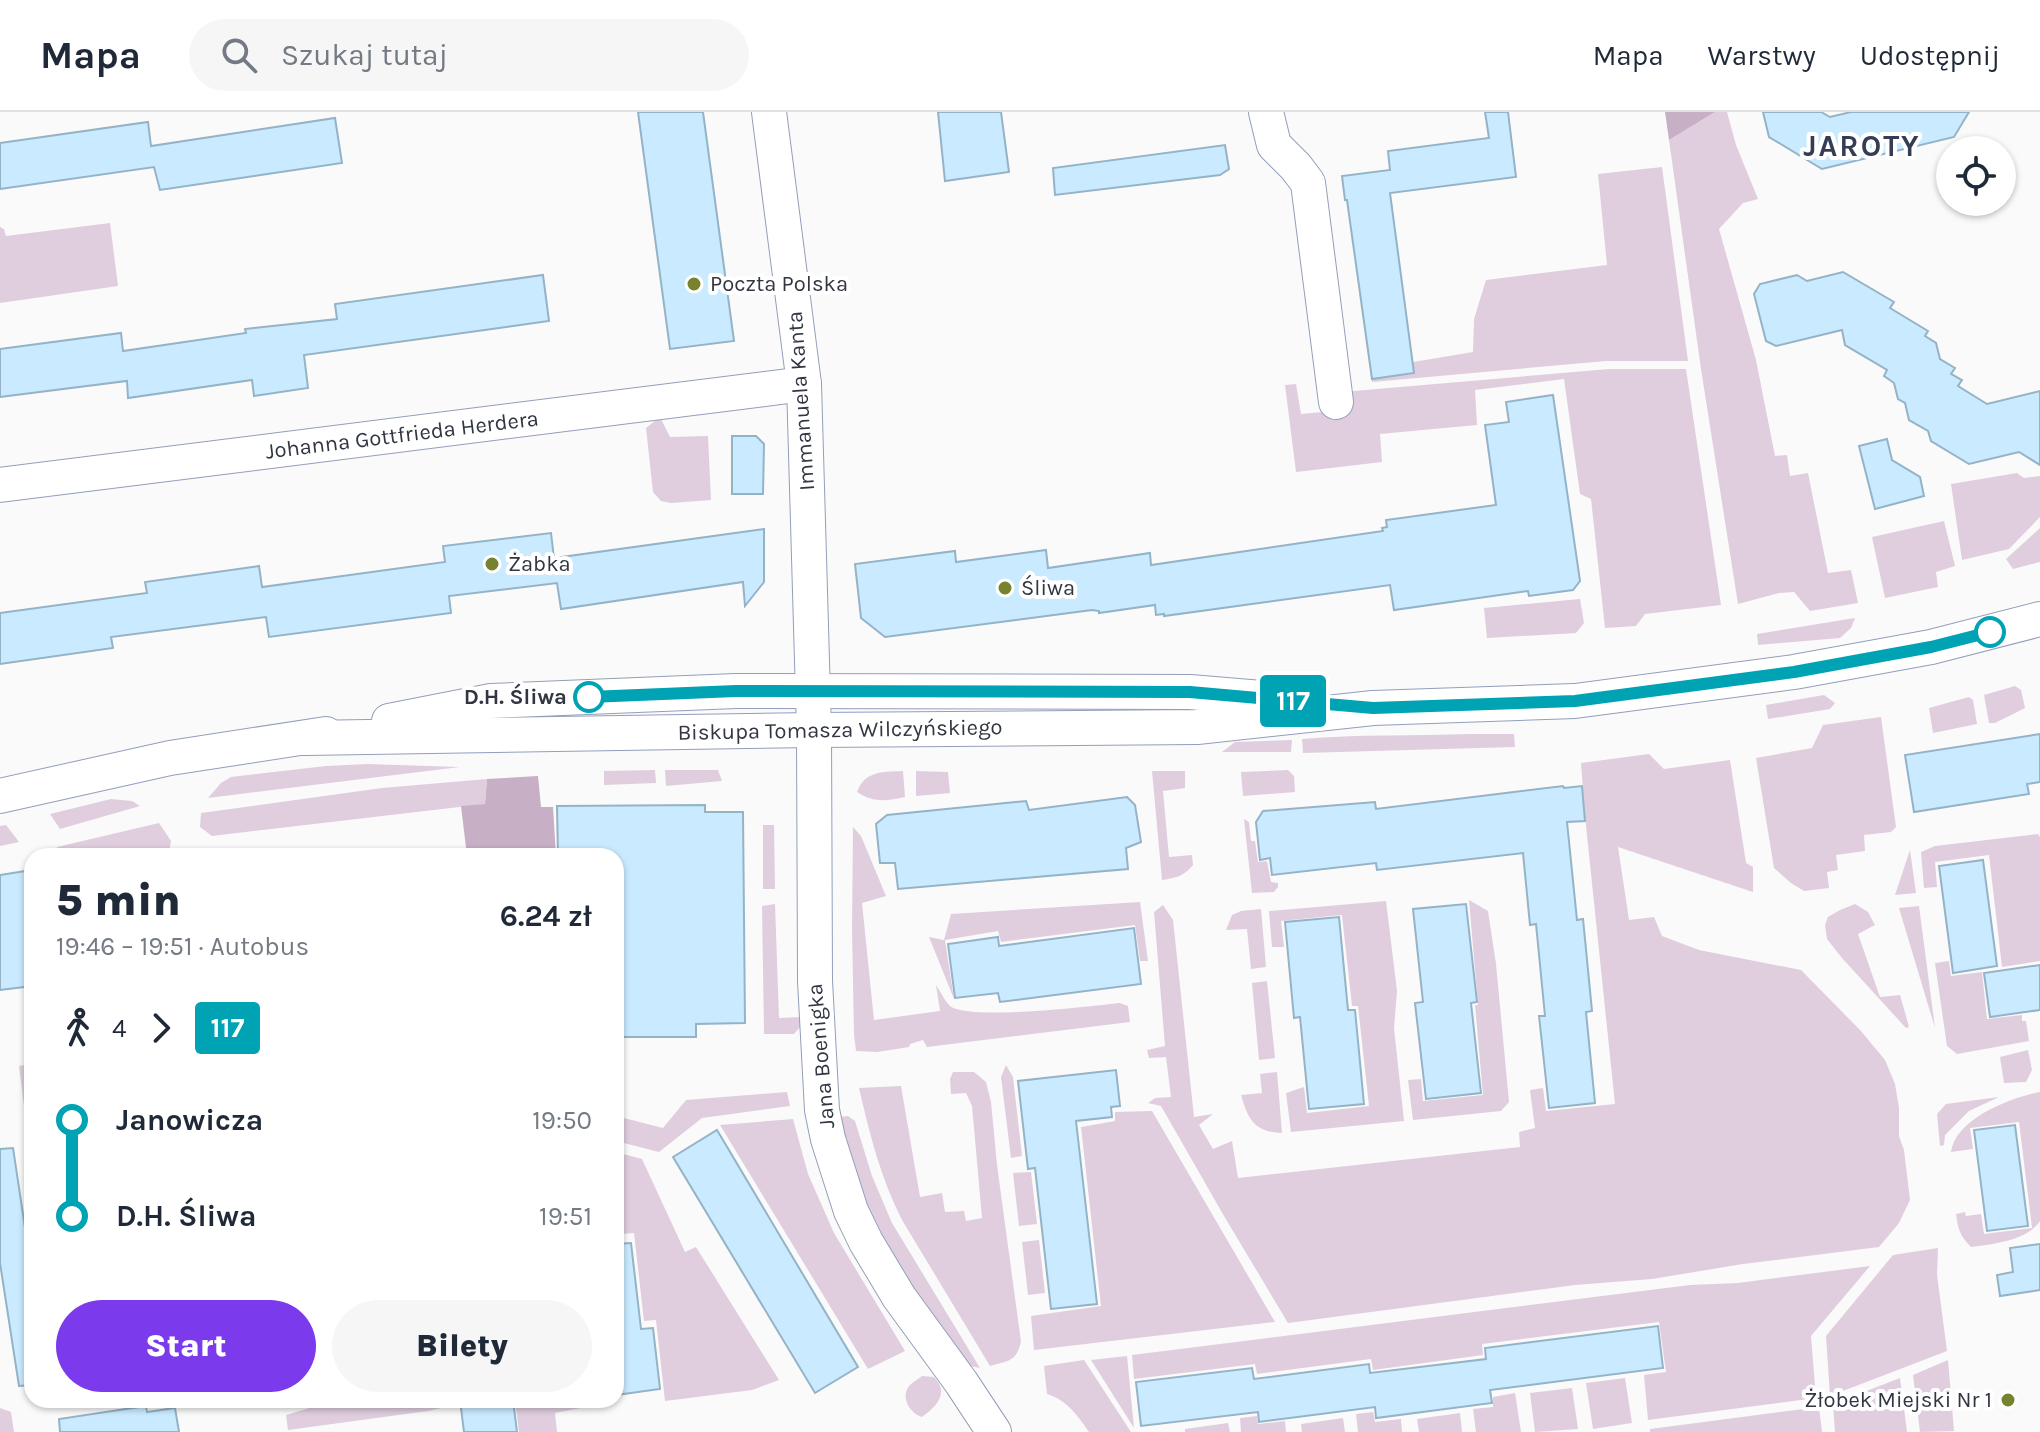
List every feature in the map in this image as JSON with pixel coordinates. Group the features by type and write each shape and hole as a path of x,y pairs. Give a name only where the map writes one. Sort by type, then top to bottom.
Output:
{"street":[{"name":"Immanuela Kanta","path":"769,112 804,384 814,730"},
{"path":"1266,112 1274,145 1308,183 1336,402"},
{"name":"Johanna Gottfrieda Herdera","path":"0,485 804,384"},
{"name":"Biskupa Tomasza Wilczyńskiego","path":"305,738 1197,727 1373,708 1575,701 1794,672 1931,647 2040,619"},
{"name":"Biskupa Tomasza Wilczyńskiego","path":"0,796 170,758 305,738 491,701 736,691 1190,692 1373,708"},
{"name":"Jana Boenigka","path":"814,730 815,981 819,1075 828,1139 851,1211 866,1242 899,1297 994,1432"}],"shaded area":[{"path":"1665,112 1715,112 1669,140"},
{"path":"1715,112 1727,112 1736,145 1758,199 1743,203 1719,229 1756,360 1775,456 1787,455 1790,476 1808,473 1828,573 1851,570 1858,603 1810,611 1794,592 1738,604 1669,140"},
{"path":"1662,167 1688,361 1606,361 1372,382 1372,379 1414,373 1413,362 1473,352 1474,319 1486,280 1607,265 1598,174"},
{"path":"110,223 118,286 0,303 0,227 6,236"},
{"path":"1609,369 1686,369 1721,605 1645,614 1636,626 1605,628 1591,499 1580,494 1564,379 1475,390 1477,425 1380,434 1382,462 1296,472 1285,385 1296,384 1301,414 1344,410 1342,392"},
{"path":"660,417 670,437 708,436 711,500 671,503 661,501 653,492 646,428"},
{"path":"2017,473 2024,478 2040,476 2040,517 2009,549 1962,560 1951,484"},
{"path":"1944,521 1955,566 1936,572 1938,587 1885,598 1872,537"},
{"path":"2040,528 2040,562 2013,569 2006,559"},
{"path":"1580,599 1584,623 1576,633 1487,638 1484,608"},
{"path":"1855,618 1851,628 1840,638 1758,645 1757,634"},
{"path":"2015,686 2021,690 2025,708 1989,723 1984,695"},
{"path":"1824,695 1835,703 1830,709 1768,719 1766,705"},
{"path":"1969,697 1973,700 1977,724 1933,733 1929,708"},
{"path":"1881,717 1896,827 1891,832 1864,835 1865,851 1836,855 1838,870 1827,872 1829,888 1804,891 1774,868 1756,758 1812,748 1823,725"},
{"path":"1514,734 1515,747 1303,753 1302,739 1365,736"},
{"path":"1292,740 1291,752 1222,752 1235,742"},
{"path":"1649,754 1664,769 1730,760 1746,863 1753,867 1753,892 1618,847 1629,920 1654,917 1662,936 1699,950 1801,970 1861,1031 1885,1060 1895,1084 1899,1136 1904,1150 1910,1200 1899,1223 1879,1247 1652,1279 1575,1285 1288,1323 1161,1106 1148,1103 1155,1098 1171,1097 1166,1057 1149,1058 1147,1050 1165,1046 1154,912 1163,905 1173,920 1194,1117 1213,1114 1199,1125 1213,1149 1232,1141 1238,1178 1520,1147 1519,1132 1535,1128 1530,1090 1543,1088 1546,1111 1615,1104 1581,763"},
{"path":"368,764 460,767 208,798 231,777"},
{"path":"655,770 656,783 604,785 604,771"},
{"path":"665,770 718,770 722,781 666,786"},
{"path":"1288,770 1294,776 1295,792 1243,796 1241,772"},
{"path":"903,771 905,797 880,800 857,792 870,776"},
{"path":"916,771 948,772 950,793 916,796"},
{"path":"1152,771 1185,771 1185,788 1163,791 1169,857 1192,855 1193,865 1179,876 1162,880"},
{"path":"538,776 541,807 553,807 556,848 466,848 461,806 485,804 487,779"},
{"path":"487,779 485,804 212,836 200,827 201,813 382,788"},
{"path":"111,799 132,801 140,806 60,829 50,814"},
{"path":"1244,819 1249,822 1258,862 1267,861 1271,882 1278,883 1274,892 1252,893"},
{"path":"159,823 171,841 170,848 57,847"},
{"path":"6,825 19,842 0,846 0,826"},
{"path":"763,825 774,825 775,889 763,889"},
{"path":"853,827 861,836 886,896 862,903 874,1020 940,1011 936,985 950,1006 962,1010 1032,1011 1120,1003 1128,1006 1130,1022 927,1047 923,1040 909,1047 877,1052 856,1051"},
{"path":"2038,834 2040,961 2002,967 1989,855 1935,862 1937,887 1924,888 1921,852 1935,846"},
{"path":"1910,850 1916,893 1895,895"},
{"path":"1469,900 1488,911 1509,1102 1501,1111 1413,1120 1408,1080 1421,1079 1423,1101 1483,1095"},
{"path":"1386,901 1397,991 1394,1028 1404,1121 1291,1132 1286,1093 1304,1087 1307,1113 1369,1106 1358,1006 1352,1006 1342,915 1281,921 1284,947 1272,947 1269,911"},
{"path":"1140,902 1148,961 1140,961 1135,925 1001,942 998,931 945,940 954,999 929,937 944,940 951,914"},
{"path":"775,904 779,1018 801,1017 800,1027 794,1034 764,1034 762,906"},
{"path":"1855,904 1868,912 1875,925 1858,934 1880,997 1900,995 1909,1027 1906,1028 1827,939 1825,925 1828,917"},
{"path":"1919,906 1935,1028 1899,908"},
{"path":"1261,909 1266,967 1251,969 1247,929 1226,930 1232,915"},
{"path":"1949,961 1951,976 1982,972 1987,1019 2022,1015 2029,1041 1957,1054 1947,1046 1935,963"},
{"path":"1267,981 1275,1058 1259,1060 1252,983"},
{"path":"2028,1050 2032,1070 2026,1082 2004,1083 2000,1057"},
{"path":"24,1065 24,1106 19,1066"},
{"path":"1006,1065 1013,1077 1022,1156 1011,1158 1001,1077"},
{"path":"953,1072 974,1072 986,1082 991,1102 1021,1342 1014,1357 990,1366 894,1204 859,1088 901,1086 920,1197 942,1193 945,1212 964,1211 966,1221 982,1218 972,1106 966,1093 951,1094"},
{"path":"1277,1072 1282,1133 1265,1130 1254,1123 1241,1095 1262,1093 1260,1074"},
{"path":"787,1092 790,1106 702,1118 659,1152 624,1143 624,1118 663,1128 686,1100"},
{"path":"2040,1092 2040,1221 2027,1233 2019,1237 1971,1247 1960,1232 1956,1214 1981,1214 1984,1234 2032,1228 2019,1122 1970,1128 1973,1149 1951,1152 1955,1140 1973,1120 2000,1104"},
{"path":"1999,1097 1969,1111 1945,1135 1944,1145 1940,1146 1937,1114 1946,1104"},
{"path":"1152,1111 1275,1322 1034,1350 1031,1316 1101,1306 1081,1127 1115,1121 1115,1112"},
{"path":"848,1116 855,1121 872,1176 892,1223 980,1368 966,1365 910,1286 874,1223 838,1117"},
{"path":"793,1119 808,1174 834,1233 905,1351 868,1369 720,1125"},
{"path":"624,1154 642,1159 685,1252 696,1247 779,1380 752,1390 665,1401 656,1320 644,1321 634,1233 624,1234"},
{"path":"1031,1172 1037,1224 1019,1226 1013,1173"},
{"path":"1039,1240 1045,1293 1028,1295 1022,1242"},
{"path":"1938,1248 1937,1275 1947,1351 1830,1396 1826,1336 1893,1255"},
{"path":"1870,1266 1811,1336 1816,1398 1648,1420 1644,1375 1666,1372 1659,1322 1482,1344 1483,1355 1373,1370 1371,1359 1257,1374 1255,1364 1134,1379 1132,1355 1690,1285 1738,1283"},
{"path":"1127,1356 1134,1428 1091,1360"},
{"path":"1084,1360 1131,1432 1089,1432 1066,1404 1047,1394 1044,1366"},
{"path":"1948,1360 1954,1431 1920,1432 1913,1375"},
{"path":"922,1376 934,1377 941,1394 932,1409 922,1417 910,1408 906,1393 907,1388"},
{"path":"1625,1378 1632,1423 1593,1429 1586,1383"},
{"path":"1900,1378 1907,1432 1835,1432 1833,1404"},
{"path":"1572,1388 1578,1429 1535,1432 1530,1393"},
{"path":"1515,1393 1521,1432 1476,1432 1473,1409 1493,1407 1493,1397"},
{"path":"1819,1407 1822,1432 1650,1432 1650,1429"},
{"path":"0,1408 11,1412 14,1432 0,1432"},
{"path":"309,1408 441,1408 288,1430 286,1415"},
{"path":"516,1408 581,1408 555,1413 557,1432 519,1432"},
{"path":"1373,1412 1375,1422 1401,1419 1402,1432 1358,1432 1356,1414"},
{"path":"1460,1413 1462,1432 1419,1432 1417,1419"},
{"path":"1257,1416 1258,1424 1285,1421 1286,1432 1241,1432 1240,1418"},
{"path":"1343,1418 1345,1432 1302,1432 1301,1424"},
{"path":"1228,1423 1230,1432 1185,1432 1185,1429"}],"building":[{"path":"638,112 703,112 734,341 670,349"},
{"path":"938,112 1001,112 1009,172 945,181"},
{"path":"1485,112 1508,112 1516,177 1390,193 1414,373 1372,379 1342,176 1390,170 1388,151 1489,138"},
{"path":"1763,112 1821,112 1830,117 1851,112 1969,112 1955,136 1936,136 1936,141 1822,169 1769,137"},
{"path":"335,118 342,163 160,190 154,167 0,189 0,143 148,122 151,146"},
{"path":"1225,145 1229,169 1220,175 1055,195 1053,168"},
{"path":"1843,272 1894,302 1890,308 1928,331 1925,336 1936,343 1940,359 1955,368 1951,374 1962,380 1958,386 1987,404 2040,391 2040,465 2019,452 1969,464 1931,441 1928,431 1909,420 1905,403 1898,399 1894,383 1884,376 1887,370 1845,345 1842,330 1776,346 1766,341 1754,294 1760,284 1797,275 1807,281"},
{"path":"543,275 549,321 304,355 308,388 254,396 252,380 128,398 127,381 0,397 0,349 121,333 123,351 246,333 245,329 337,319 335,304"},
{"path":"1553,395 1580,581 1573,590 1529,596 1528,591 1394,610 1390,585 1164,616 1156,615 1155,605 1099,613 1092,610 885,637 861,618 855,564 955,551 956,562 1046,550 1048,568 1150,553 1151,565 1383,531 1382,528 1387,527 1386,520 1496,505 1485,425 1509,422 1506,402"},
{"path":"732,436 756,436 764,444 763,494 732,494"},
{"path":"1887,439 1892,460 1920,477 1924,496 1875,509 1859,446"},
{"path":"764,529 764,582 745,606 743,582 561,609 557,583 449,596 451,613 269,637 266,617 111,637 113,648 0,664 0,613 147,593 145,582 259,566 262,587 445,562 443,546 551,533 554,558"},
{"path":"2040,734 2040,782 2027,784 2029,794 1914,812 1905,755"},
{"path":"1582,786 1585,821 1567,822 1577,920 1583,919 1592,1011 1586,1012 1595,1103 1549,1108 1539,1016 1545,1016 1536,924 1530,925 1523,853 1377,870 1376,863 1272,875 1270,858 1260,860 1256,822 1263,811 1375,802 1376,809"},
{"path":"1127,797 1135,805 1141,842 1126,848 1128,869 898,889 895,863 880,863 876,824 887,815 1026,801 1029,810"},
{"path":"705,805 705,812 743,812 745,1023 696,1024 696,1037 624,1037 624,848 558,848 557,806"},
{"path":"1983,860 1997,966 1953,973 1939,866"},
{"path":"24,871 24,987 0,990 0,875"},
{"path":"1466,904 1477,1002 1471,1003 1481,1093 1426,1099 1415,1003 1423,1002 1413,909"},
{"path":"1339,917 1348,1010 1355,1010 1364,1104 1309,1109 1300,1017 1294,1018 1285,922"},
{"path":"1134,928 1141,984 1000,1002 998,993 955,998 948,944 998,937 999,946"},
{"path":"2040,965 2040,1010 1990,1017 1984,973"},
{"path":"1116,1070 1120,1106 1111,1107 1112,1117 1076,1121 1097,1304 1051,1309 1035,1168 1028,1169 1018,1081"},
{"path":"2015,1125 2028,1226 1987,1231 1974,1130"},
{"path":"717,1130 858,1367 815,1393 673,1157"},
{"path":"13,1148 24,1221 24,1386 19,1386 0,1263 0,1149"},
{"path":"624,1243 631,1243 641,1329 653,1328 660,1389 624,1394"},
{"path":"2040,1244 2040,1290 2000,1296 1997,1275 2013,1272 2010,1248"},
{"path":"1658,1326 1663,1368 1490,1390 1492,1403 1376,1418 1375,1407 1259,1422 1258,1412 1141,1426 1136,1382 1252,1368 1254,1379 1369,1364 1370,1373 1486,1359 1485,1348"},
{"path":"133,1408 146,1408 147,1412 175,1408 179,1432 60,1432 59,1419"},
{"path":"461,1408 514,1408 517,1432 464,1432"}],"bus line":[{"name":"117","path":"589,697 736,691 1190,692 1373,708 1575,701 1794,672 1931,647 1990,632"}],"place":[{"name":"Poczta Polska","path":"694,284"},
{"name":"Żabka","path":"492,564"},
{"name":"Śliwa","path":"1005,588"},
{"name":"D.H. Śliwa","path":"589,697"},
{"name":"Żłobek Miejski Nr 1","path":"2008,1400"}],"district":[{"name":"JAROTY","path":"1862,146"}]}
